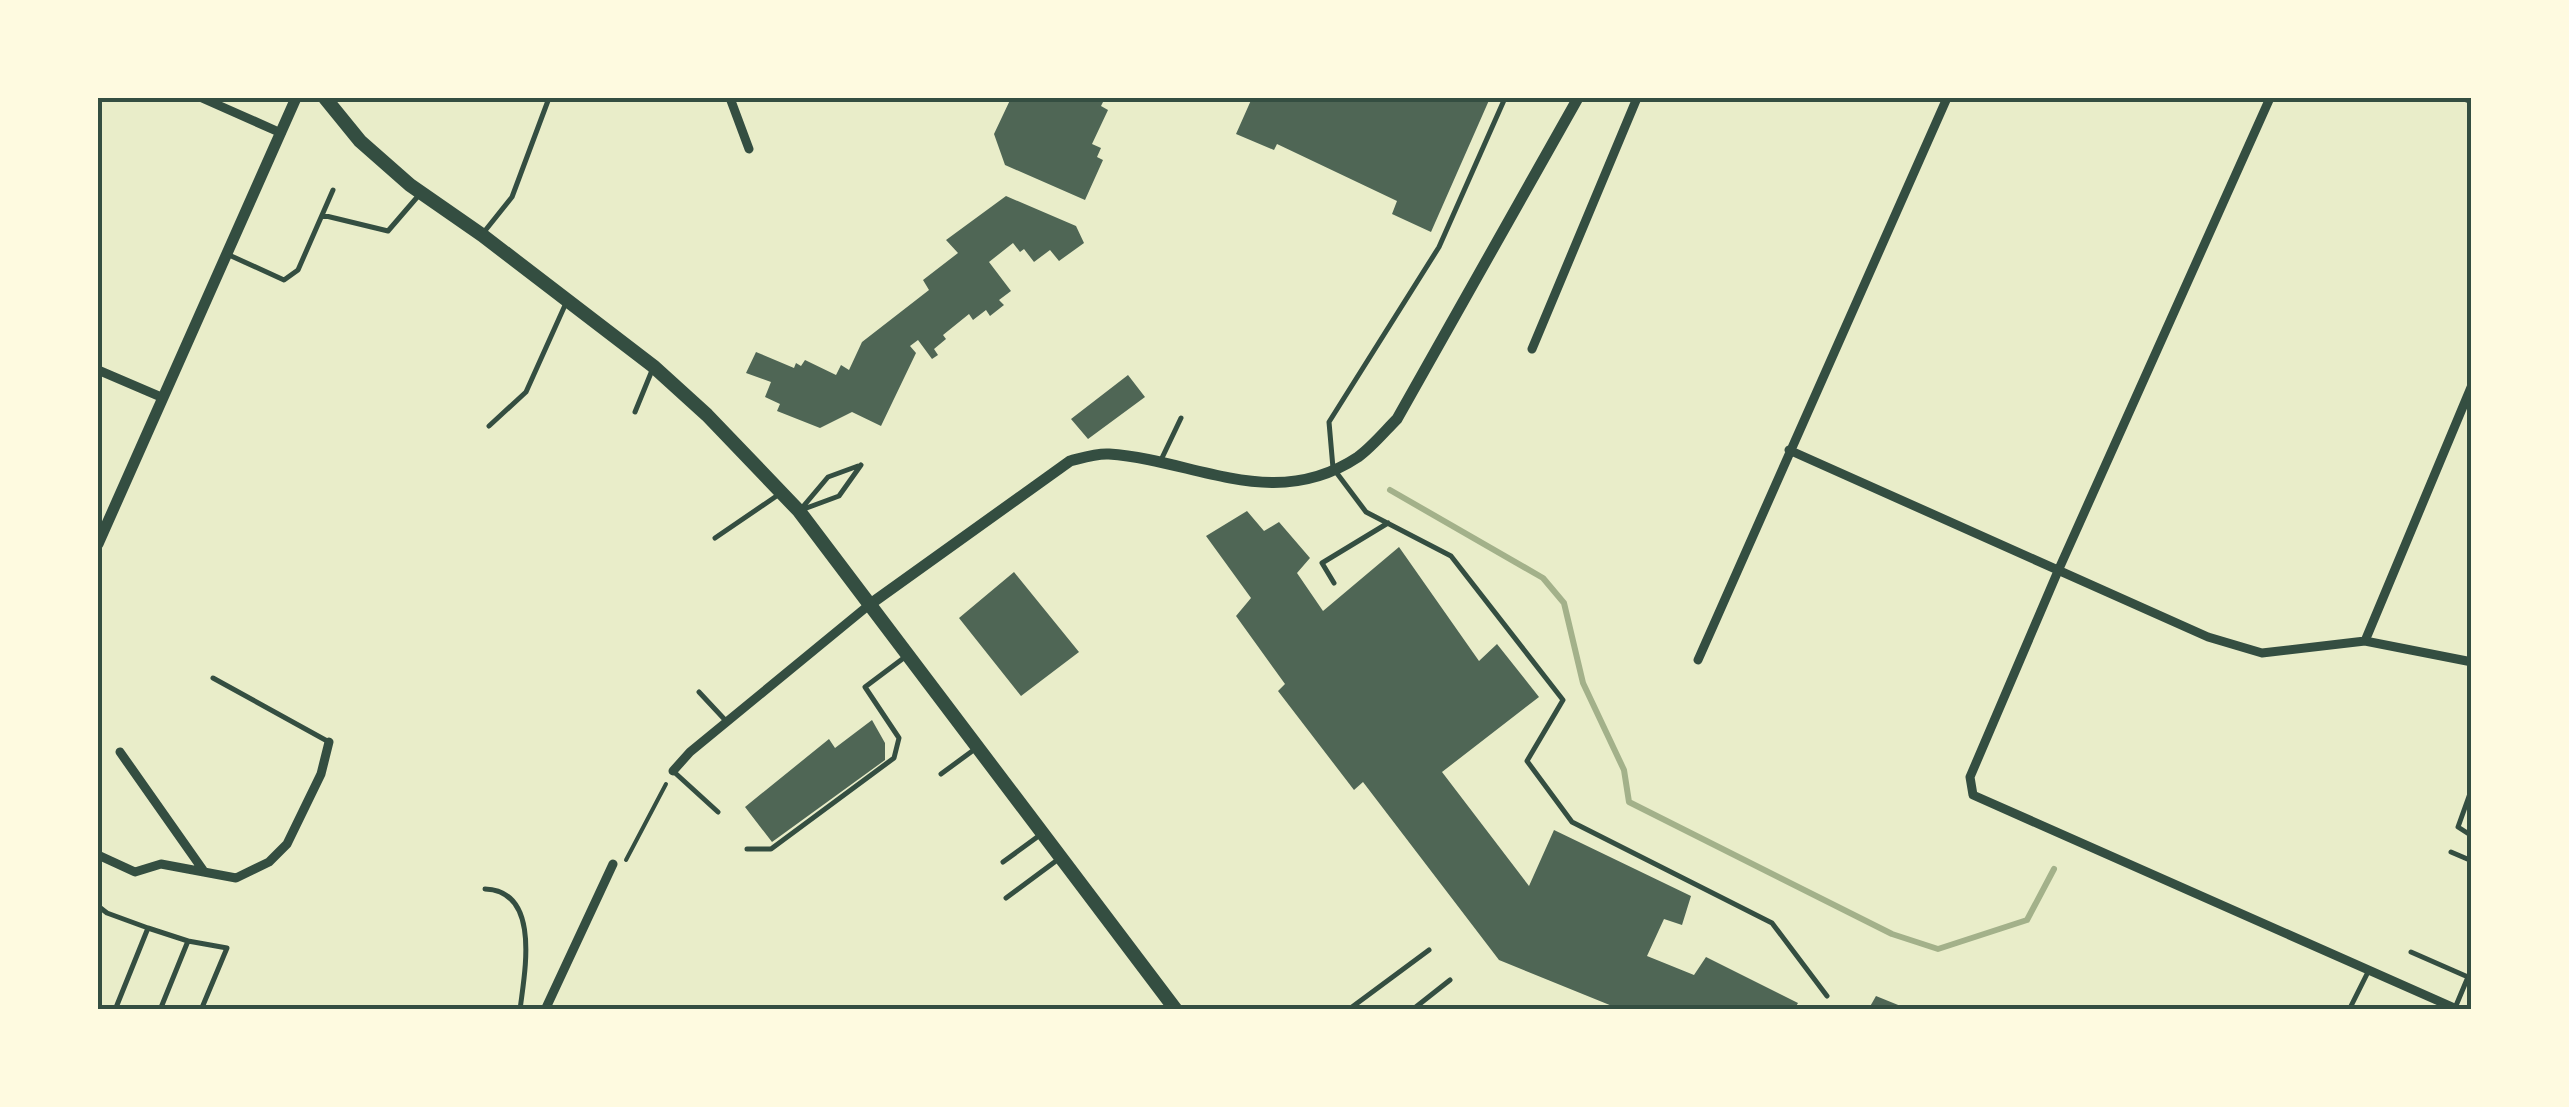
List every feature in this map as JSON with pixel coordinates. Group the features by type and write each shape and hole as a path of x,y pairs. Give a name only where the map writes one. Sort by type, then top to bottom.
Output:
{"main road":[{"path":"325,98 360,141 421,192 654,366 782,493 1176,1010"}],"street":[{"path":"202,98 281,133"},
{"path":"98,544 296,98"},
{"path":"730,98 749,149"},
{"path":"673,771 869,604 1070,460 1106,453 1234,480 1282,483 1314,478 1358,456 1398,419 1578,98"},
{"path":"1532,349 1637,98"},
{"path":"1698,660 1947,98"},
{"path":"2270,98 1970,777 1974,795 1982,800 2457,1009"},
{"path":"98,370 161,398"},
{"path":"2365,641 2472,385"},
{"path":"1789,450 2208,637 2262,654 2365,641 2472,662"},
{"path":"98,854 135,872 161,864 236,878 269,862 287,844 321,774 329,742"},
{"path":"120,752 203,870"},
{"path":"546,1010 613,864"}],"lane":[{"path":"482,234 512,197 549,98"},
{"path":"1505,98 1440,247 1329,422 1333,468 1366,512 1451,556 1564,700 1527,761 1572,822 1772,923 1826,996"},
{"path":"226,254 284,280 298,270 333,190"},
{"path":"322,215 388,232 421,192"},
{"path":"489,426 526,392 568,300"},
{"path":"635,412 654,366"},
{"path":"1159,464 1181,418"},
{"path":"861,464 839,496 798,511 828,477 861,464"},
{"path":"715,538 782,493"},
{"path":"1334,583 1322,563 1388,523"},
{"path":"747,849 771,849 894,758 899,738 866,687 908,655"},
{"path":"213,678 329,742"},
{"path":"699,692 727,722"},
{"path":"941,774 978,748"},
{"path":"673,771 718,812"},
{"path":"2472,788 2458,827 2472,836"},
{"path":"1003,862 1043,834"},
{"path":"2451,852 2472,860"},
{"path":"1006,898 1061,857"},
{"path":"485,889 495,889 518,909 525,928 528,942 520,1010"},
{"path":"98,906 107,913 188,942 227,948 201,1010"},
{"path":"116,1010 148,928"},
{"path":"160,1010 188,942"},
{"path":"1348,1010 1428,950"},
{"path":"2411,952 2468,977 2457,1009"},
{"path":"2349,1010 2369,970"},
{"path":"1412,1010 1450,980"}],"path":[{"path":"613,864 623,868 673,771"}],"building":[{"path":"1011,98 1105,98 1101,106 1108,110 1092,144 1101,148 1097,157 1103,160 1085,200 1005,165 994,134"},
{"path":"1252,98 1490,98 1431,232 1392,214 1397,201 1277,144 1274,150 1236,134"},
{"path":"1006,196 1076,226 1084,243 1059,261 1050,250 1034,262 1013,243 989,262 1011,291 999,300 1004,305 990,316 986,310 973,320 969,314 943,335 946,339 934,349 938,355 932,359 918,340 910,346 916,353 881,426 852,412 820,428 777,411 780,404 765,397 771,382 746,373 756,352 794,368 805,360 836,375 841,365 849,370 862,342 929,290 923,280 958,253 946,240"},
{"path":"1128,375 1145,397 1088,439 1071,419"},
{"path":"1247,511 1264,531 1279,522 1310,558 1297,573 1323,611 1399,547 1479,661 1497,644 1539,697 1442,772 1529,886 1554,830 1691,896 1682,925 1664,919 1647,956 1694,975 1706,957 1798,1003 1794,1010 1622,1010 1499,960 1363,782 1354,790 1278,691 1285,684 1236,616 1251,598 1206,536"},
{"path":"1014,572 1079,652 1021,696 959,618"},
{"path":"872,720 885,743 885,760 772,842 745,807 829,739 835,748"},
{"path":"1876,996 1908,1009 1908,1010 1868,1010"}],"waterway":[{"path":"1390,490 1543,578 1564,603 1583,683 1624,770 1629,802 1892,934 1938,949 2027,920 2054,869"}]}
